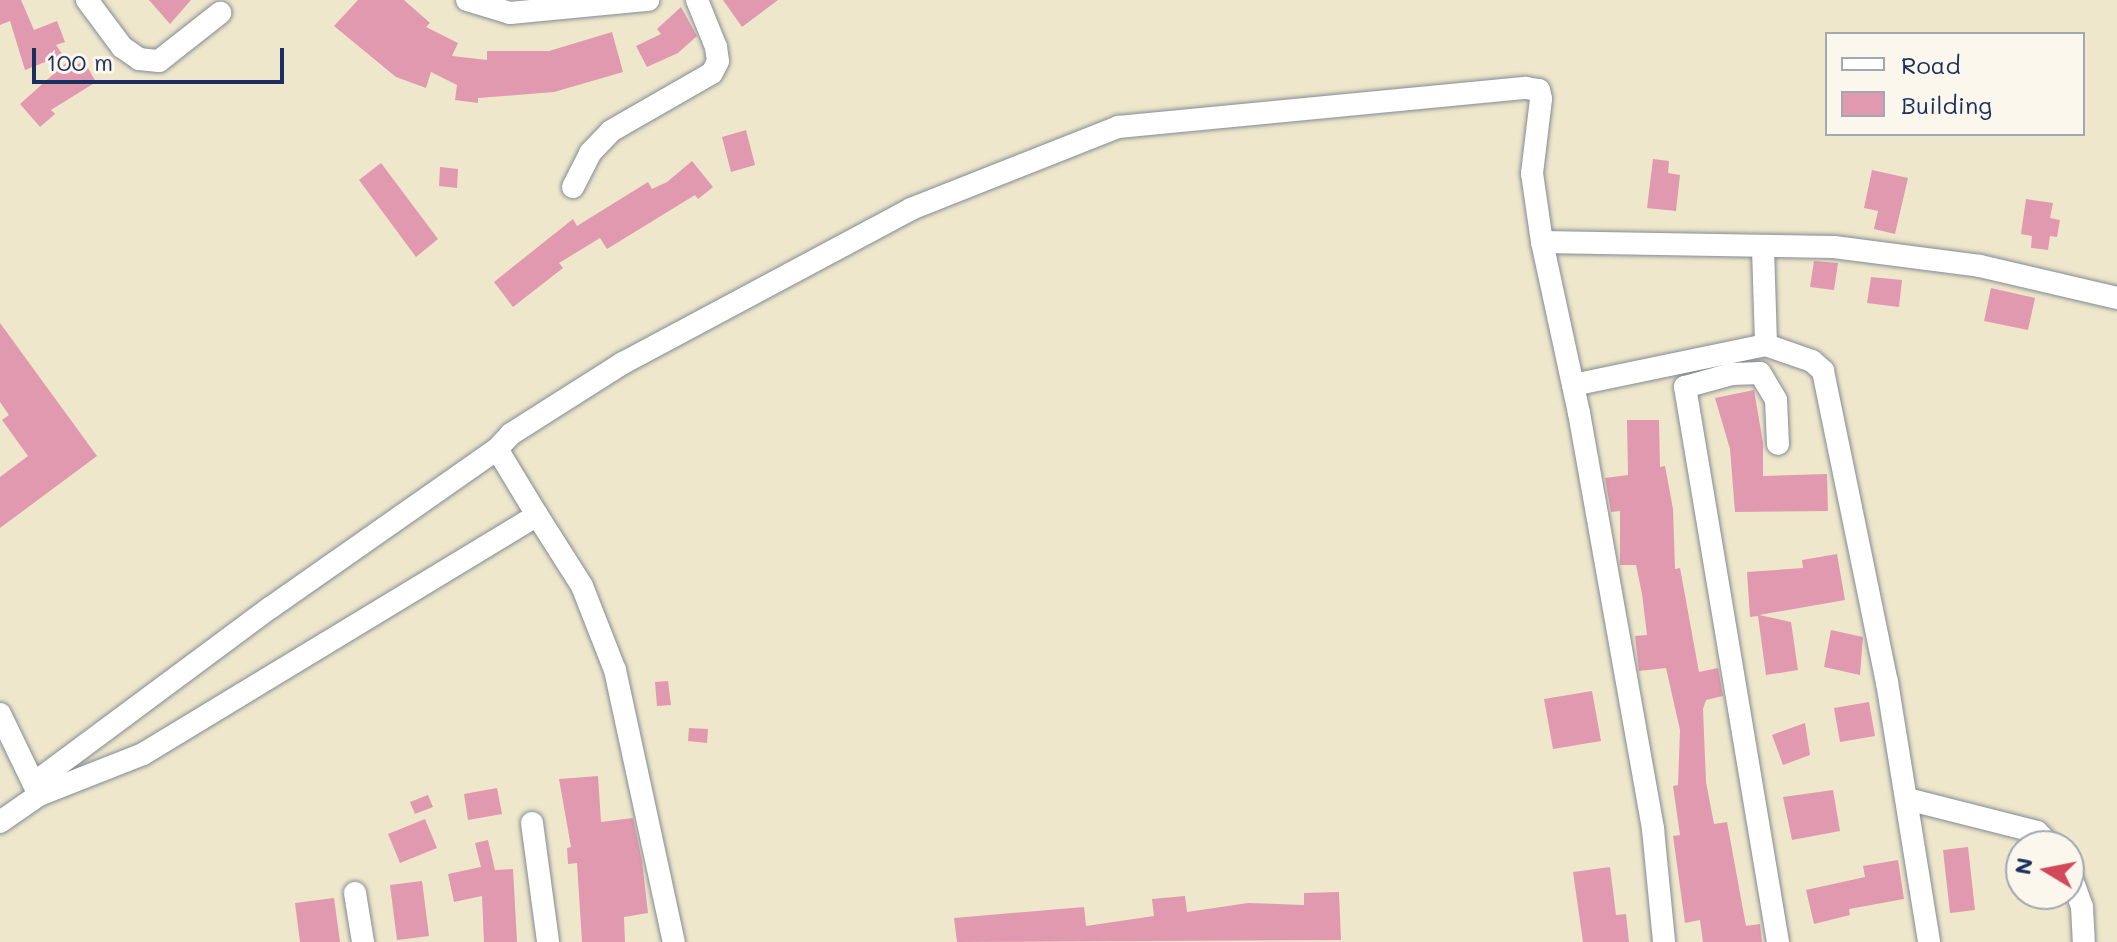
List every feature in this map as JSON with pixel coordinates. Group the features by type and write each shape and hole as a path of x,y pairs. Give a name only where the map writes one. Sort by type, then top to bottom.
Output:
{"street":[{"path":"87,0 122,47 139,59 159,61 220,13"},
{"path":"467,0 510,13 648,0"},
{"path":"573,187 590,153 611,131 712,73 718,61 716,47 697,0"},
{"path":"0,822 37,789 270,608 497,449 511,434 623,363 852,238 1018,164 1118,127 1539,90 1532,173 1542,242 1573,385 1655,843 1664,942"},
{"path":"1542,242 1834,247 1980,266 2117,298"},
{"path":"1763,248 1766,345"},
{"path":"1573,385 1766,345 1812,361 1823,371 1907,799 1929,942"},
{"path":"1778,444 1776,400 1760,373 1747,371 1685,387 1778,942"},
{"path":"497,449 582,586 615,670 674,942"},
{"path":"37,789 143,754 537,515"},
{"path":"0,714 37,789"},
{"path":"1907,799 2029,830"},
{"path":"532,823 548,942"},
{"path":"355,893 363,942"},
{"path":"2082,910 2084,942"}],"building":[{"path":"0,0 21,0 34,30 57,21 65,42 56,45 63,55 25,70 10,21 0,25"},
{"path":"149,0 191,0 170,24"},
{"path":"358,0 404,0 430,23 426,27 458,43 452,56 487,60 487,51 549,51 612,32 623,72 554,92 478,98 478,103 455,100 457,85 431,72 426,88 396,77 334,26"},
{"path":"723,0 778,0 742,27"},
{"path":"681,7 697,36 678,53 647,67 636,46 661,34 657,29"},
{"path":"84,61 96,82 51,110 55,114 40,127 20,104 67,62 71,68"},
{"path":"746,130 755,165 731,172 722,137"},
{"path":"1653,159 1669,161 1668,173 1680,175 1676,211 1647,208"},
{"path":"692,161 713,187 698,199 695,195 607,249 600,238 559,263 563,268 513,307 494,282 573,219 577,226 648,182 652,189 667,182"},
{"path":"381,163 438,239 416,257 359,180"},
{"path":"440,167 458,169 457,188 439,186"},
{"path":"1872,170 1908,178 1895,234 1874,229 1878,211 1864,208"},
{"path":"2026,199 2053,203 2050,218 2060,220 2057,237 2050,236 2048,250 2031,248 2032,236 2021,234"},
{"path":"1814,261 1838,263 1834,290 1810,287"},
{"path":"1871,277 1902,280 1899,307 1867,303"},
{"path":"1991,288 2035,298 2028,330 1984,321"},
{"path":"0,323 97,456 0,528 0,477 28,456 2,420 9,415 0,402"},
{"path":"1754,390 1763,443 1763,476 1827,474 1828,511 1735,512 1730,449 1715,398"},
{"path":"1627,420 1659,420 1660,467 1665,466 1673,509 1675,569 1680,568 1699,672 1718,668 1723,696 1706,700 1703,709 1706,782 1714,824 1727,822 1746,926 1760,924 1762,942 1703,942 1700,920 1685,923 1673,836 1680,835 1673,786 1678,785 1680,730 1666,668 1639,671 1635,636 1647,635 1642,594 1636,565 1620,565 1620,511 1611,512 1605,478 1628,475"},
{"path":"1837,554 1845,600 1759,615 1791,622 1798,670 1766,675 1758,616 1750,617 1747,572 1803,568 1802,560"},
{"path":"1831,630 1863,637 1860,675 1824,667"},
{"path":"668,681 671,705 657,706 655,682"},
{"path":"1592,691 1601,741 1553,749 1544,699"},
{"path":"1869,702 1875,736 1840,742 1834,708"},
{"path":"1805,723 1810,755 1783,765 1772,735"},
{"path":"689,728 708,729 707,743 688,741"},
{"path":"598,776 601,822 633,818 642,861 648,913 624,917 625,942 582,942 577,863 568,864 567,848 571,847 559,779"},
{"path":"497,788 502,814 468,820 464,794"},
{"path":"1833,790 1840,831 1792,840 1783,797"},
{"path":"428,795 433,807 415,814 410,802"},
{"path":"425,819 437,848 400,863 388,834"},
{"path":"488,840 495,870 513,869 517,942 484,942 482,896 454,902 448,874 481,867 475,843"},
{"path":"1968,847 1975,910 1950,913 1943,850"},
{"path":"1898,860 1904,899 1849,909 1850,915 1814,924 1806,890 1865,877 1863,866"},
{"path":"1610,867 1616,915 1626,914 1629,942 1583,942 1573,872"},
{"path":"422,881 429,936 397,940 390,885"},
{"path":"1339,892 1341,940 957,942 954,918 1084,907 1086,926 1154,916 1152,899 1185,896 1187,912 1248,903 1304,905 1304,893"},
{"path":"334,898 340,942 300,942 295,903"}]}
